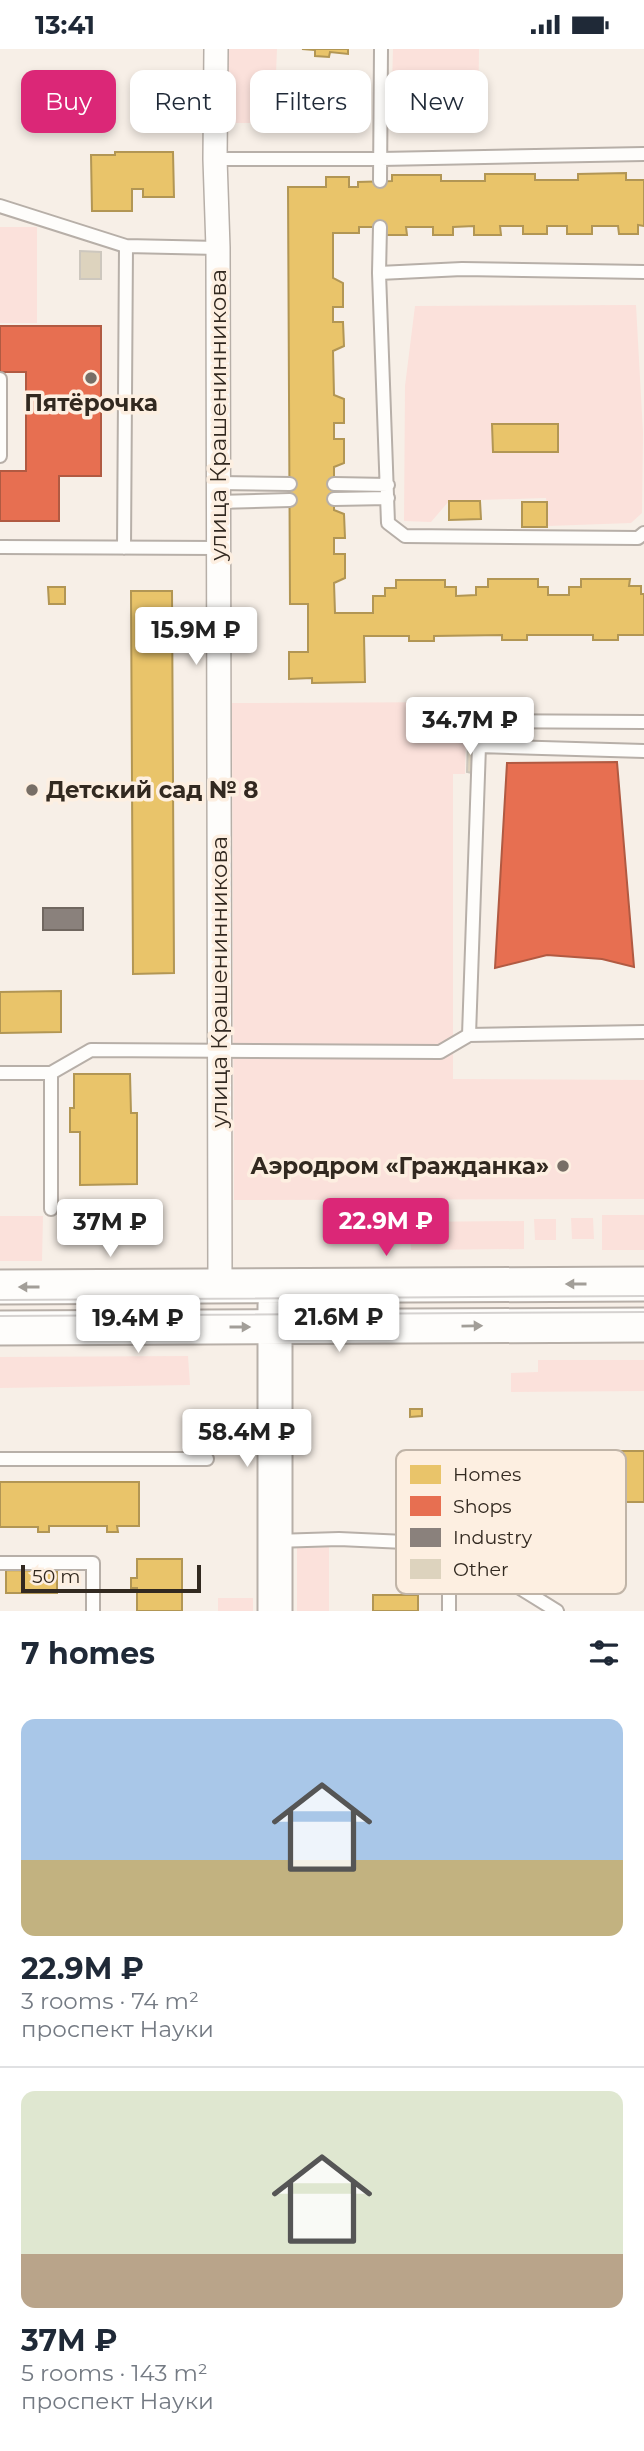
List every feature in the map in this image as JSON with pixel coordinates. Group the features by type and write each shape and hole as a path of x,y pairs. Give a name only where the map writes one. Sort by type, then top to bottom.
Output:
{"main road":[{"path":"0,1287 644,1284"},
{"path":"275,1285 275,1611"},
{"path":"0,1328 644,1325"}],"street":[{"name":"улица Крашенинникова","path":"216,49 219,1286"}],"lane":[{"path":"380,181 381,49"},
{"path":"215,159 644,154"},
{"path":"0,207 126,246 218,248"},
{"path":"380,227 379,273 388,523 405,536 638,538 644,533"},
{"path":"124,548 126,246"},
{"path":"379,273 462,269 644,272"},
{"path":"0,379 0,456"},
{"path":"217,493 290,484"},
{"path":"334,484 388,491"},
{"path":"334,499 388,491"},
{"path":"217,493 290,500"},
{"path":"0,547 217,548"},
{"path":"469,1035 480,721 644,722"},
{"path":"479,746 644,751"},
{"path":"0,1073 51,1073 91,1050 440,1052 469,1035 644,1032"},
{"path":"51,1073 51,1209"},
{"path":"0,1459 207,1459"},
{"path":"274,1541 339,1539 396,1542"},
{"path":"0,1563 93,1563 93,1611"},
{"path":"530,1594 557,1611"}],"shaded area":[{"path":"228,49 277,49 276,70 250,70 250,123 236,123 236,70 228,70"},
{"path":"393,49 479,49 479,70 392,70"},
{"path":"0,227 37,227 37,323 0,323"},
{"path":"636,305 643,433 642,513 631,523 548,526 546,498 449,501 431,522 404,521 405,386 415,306","holes":["558,424 558,452 493,452 492,425"]},
{"path":"467,702 465,774 453,774 453,1079 644,1080 644,1199 234,1200 232,703"},
{"path":"602,1215 644,1215 644,1250 602,1250"},
{"path":"0,1216 43,1216 42,1261 0,1261"},
{"path":"571,1218 593,1218 594,1239 572,1239"},
{"path":"534,1219 556,1219 556,1240 535,1240"},
{"path":"524,1221 524,1249 411,1250 410,1222"},
{"path":"188,1356 190,1385 0,1388 0,1357"},
{"path":"538,1360 644,1360 644,1391 511,1392 511,1373 538,1372"},
{"path":"329,1547 329,1611 297,1611 297,1548"},
{"path":"218,1598 253,1598 253,1611 218,1611"}],"building: Homes":[{"path":"302,49 348,49 348,54 330,52 329,57 315,56 315,50"},
{"path":"115,152 173,152 174,197 143,197 143,189 132,189 132,211 92,211 91,155 115,155"},
{"path":"626,173 626,180 644,180 644,226 638,225 638,234 619,234 618,226 592,226 592,234 567,234 567,226 547,226 547,234 523,234 523,226 500,226 501,235 474,235 474,226 453,227 453,235 433,235 433,227 406,227 407,235 382,235 382,227 359,227 359,233 333,233 333,278 343,283 343,307 333,307 333,322 343,322 344,346 333,351 334,395 344,399 344,423 334,423 334,439 344,439 344,463 334,467 334,510 344,514 345,538 334,538 334,554 345,554 345,578 334,583 335,613 373,613 373,596 385,596 385,588 396,588 396,580 445,580 445,587 456,587 456,596 476,595 476,587 488,587 488,579 538,579 538,587 548,587 548,595 569,595 569,587 581,587 581,579 630,579 629,586 641,586 641,594 644,594 644,635 618,635 618,640 593,640 593,635 527,635 527,640 502,640 502,635 434,636 434,641 409,641 409,636 364,636 365,682 312,683 312,678 289,679 289,652 308,652 308,604 290,604 288,187 326,187 326,177 349,177 349,187 358,187 358,182 392,181 392,175 441,175 441,181 485,181 485,174 535,174 535,180 578,180 578,174"},
{"path":"492,424 558,424 558,452 493,452"},
{"path":"449,501 480,501 481,519 449,520"},
{"path":"522,502 547,502 547,527 522,527"},
{"path":"48,587 65,587 65,604 49,604"},
{"path":"131,591 172,591 174,973 133,974"},
{"path":"61,991 61,1032 0,1033 0,992"},
{"path":"74,1074 130,1074 131,1113 137,1113 137,1184 80,1185 80,1132 70,1132 70,1108 74,1108"},
{"path":"410,1409 422,1409 422,1416 410,1417"},
{"path":"626,1451 644,1451 644,1502 626,1502"},
{"path":"0,1482 139,1482 139,1526 117,1526 118,1532 107,1532 107,1526 49,1526 49,1532 38,1532 38,1527 0,1527"},
{"path":"137,1559 182,1559 182,1611 137,1611 137,1588 131,1588 131,1578 137,1578"},
{"path":"6,1570 57,1571 57,1593 6,1593"},
{"path":"373,1595 418,1595 418,1611 373,1611"}],"building: Shops":[{"path":"0,326 101,326 101,476 59,476 59,521 0,521 0,471 26,471 26,372 0,372"},
{"path":"617,762 634,967 602,959 547,955 495,968 507,763"}],"building: Industry":[{"path":"43,908 83,908 83,930 43,930"}],"building: Other":[{"path":"80,251 101,252 101,279 80,279"},
{"path":"468,742 473,743 472,773 467,772"}],"tram line":[{"path":"0,1300 644,1296"},
{"path":"0,1316 644,1312"}],"place":[{"name":"Пятёрочка","path":"91,378"},
{"name":"Детский сад № 8","path":"32,790"},
{"name":"Аэродром «Гражданка»","path":"563,1166"}]}
